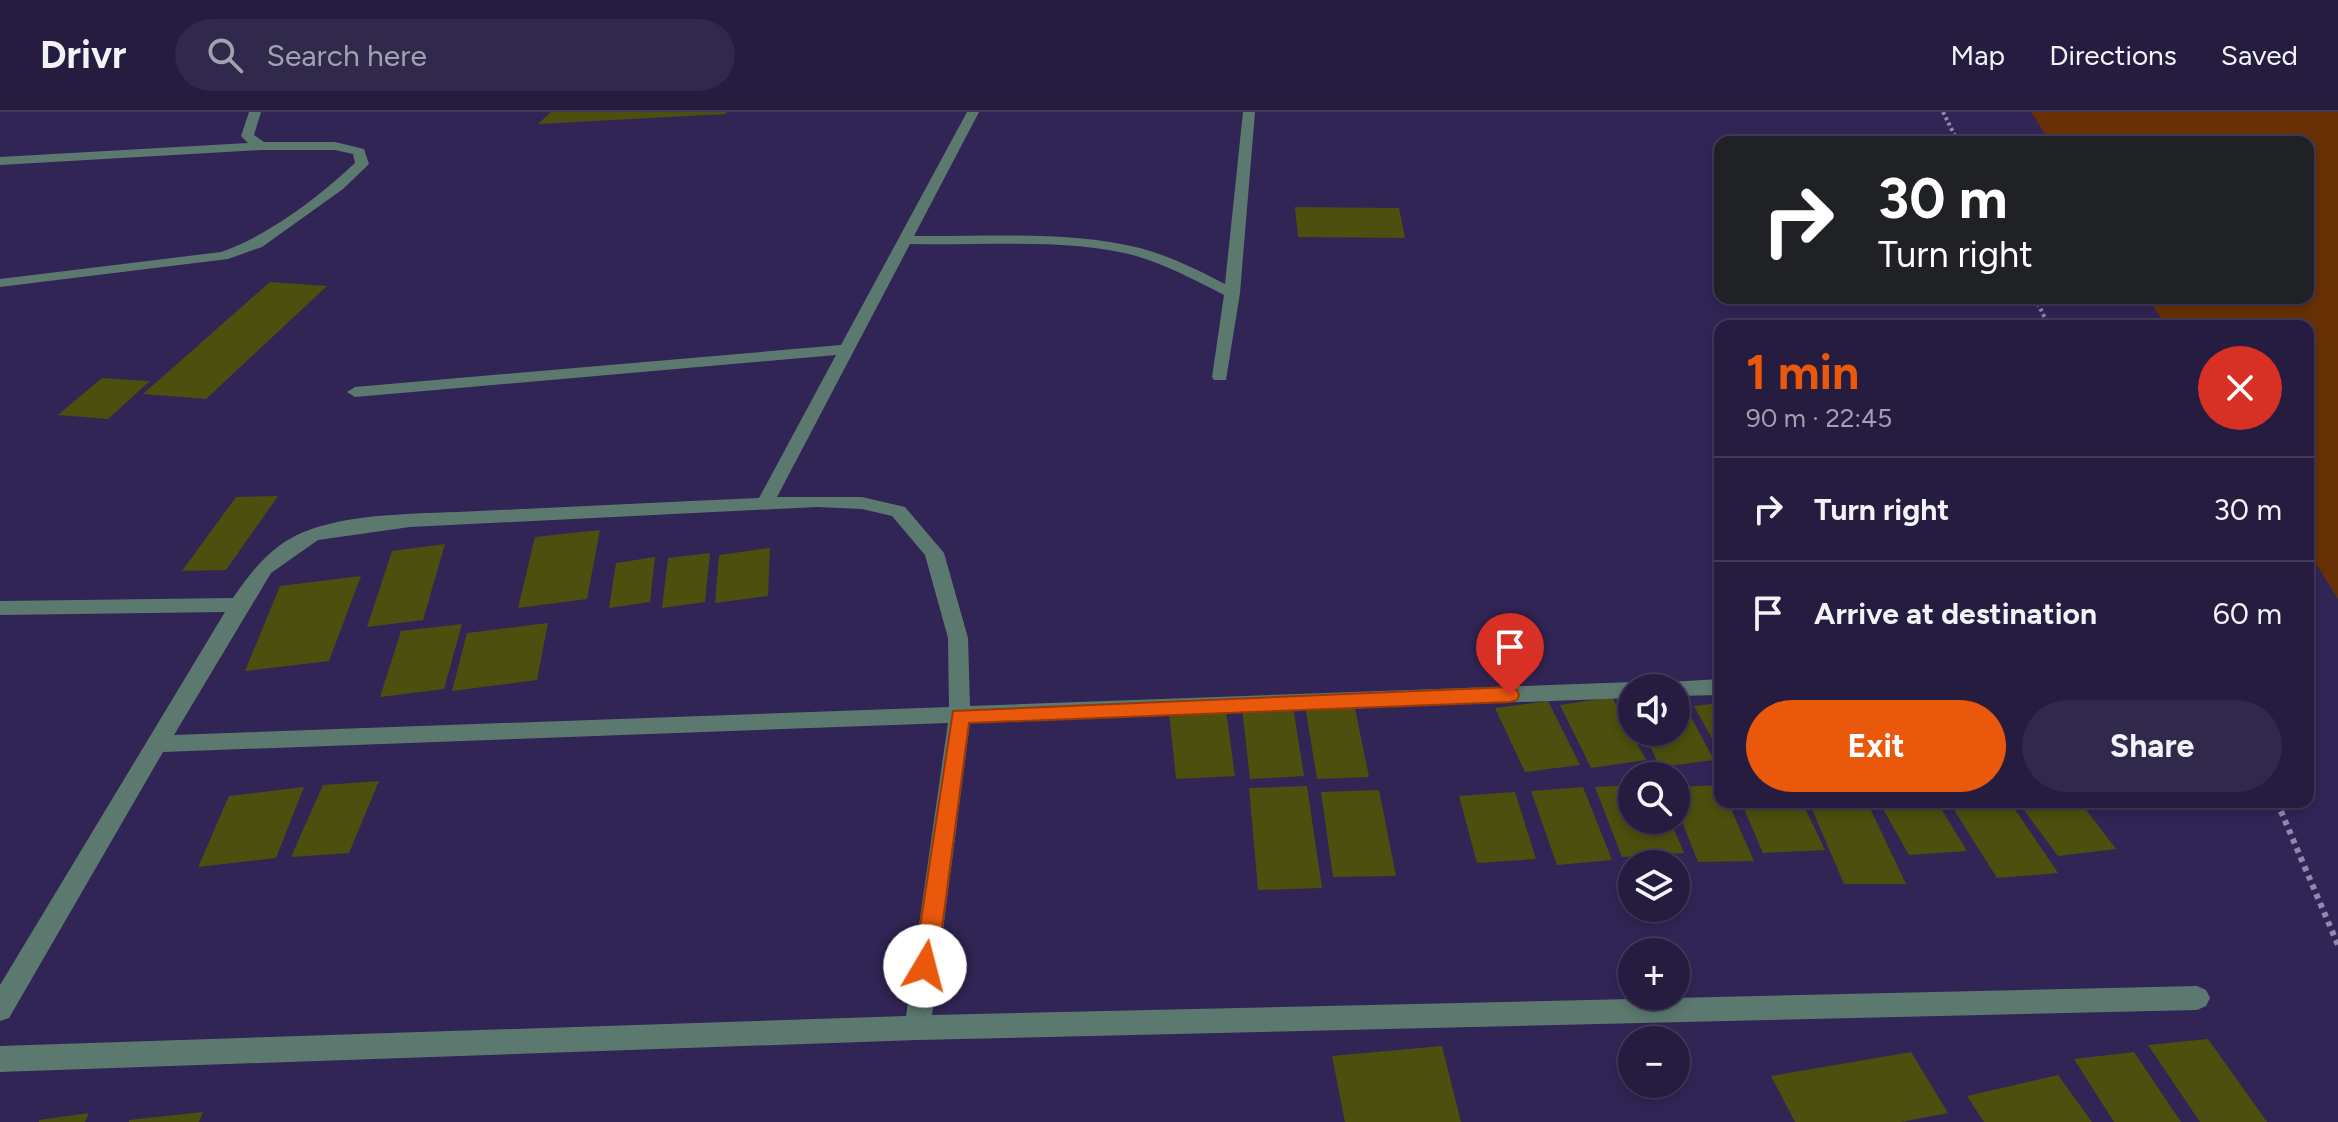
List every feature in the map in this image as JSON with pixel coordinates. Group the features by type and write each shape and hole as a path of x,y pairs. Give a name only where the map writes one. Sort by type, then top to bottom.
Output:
{"street":[{"path":"255,112 247,136 261,146"},
{"path":"765,503 973,112"},
{"path":"1220,377 1232,293 1249,112"},
{"path":"0,161 261,146 335,146 359,152 362,164 338,186 257,244 223,256 0,283"},
{"path":"904,240 1056,244 1127,250 1204,278 1232,293"},
{"path":"355,392 847,349"},
{"path":"0,1009 239,605 264,568 313,535 410,521 765,503 862,503 898,511 934,553 958,638 960,716 917,1028"},
{"path":"0,608 239,605"},
{"path":"1690,688 1714,687"},
{"path":"155,744 1618,691"},
{"path":"0,1059 917,1028 2197,998"}],"path":[{"path":"1943,112 1955,136"},
{"path":"2280,808 2338,945"}],"shaded area":[{"path":"2031,112 2338,112 2338,599 2314,561 2314,320 2162,320 2152,304 2314,304 2314,136 2046,136"}],"building":[{"path":"551,112 726,112 726,114 538,124"},
{"path":"1295,207 1399,208 1405,238 1298,237"},
{"path":"270,282 327,286 206,399 143,394"},
{"path":"102,378 150,381 108,419 58,415"},
{"path":"278,496 226,570 182,571 236,497"},
{"path":"600,530 587,599 518,608 535,537"},
{"path":"445,544 423,620 367,627 392,551"},
{"path":"770,548 768,596 715,603 719,555"},
{"path":"710,553 705,602 662,608 668,558"},
{"path":"655,557 650,602 609,608 616,563"},
{"path":"361,576 329,661 245,671 280,586"},
{"path":"548,623 537,680 452,691 467,633"},
{"path":"462,624 444,689 380,697 401,631"},
{"path":"1612,697 1618,708 1618,746 1638,746 1646,760 1591,768 1560,705"},
{"path":"1548,701 1580,765 1525,772 1495,708"},
{"path":"1354,703 1369,777 1317,779 1305,705"},
{"path":"1714,704 1714,742 1694,706"},
{"path":"1293,707 1304,776 1250,779 1242,708"},
{"path":"1226,710 1235,776 1176,779 1169,713"},
{"path":"1690,715 1714,760 1658,762 1650,746 1690,746"},
{"path":"379,781 349,853 291,857 323,785"},
{"path":"1714,785 1714,808 1731,808 1754,861 1698,862 1687,834 1690,834 1690,786"},
{"path":"1307,786 1322,888 1258,890 1249,788"},
{"path":"1618,786 1618,834 1676,834 1683,850 1619,850 1595,787"},
{"path":"304,787 276,858 198,867 229,796"},
{"path":"1583,787 1612,860 1557,865 1531,791"},
{"path":"1379,790 1396,876 1333,877 1321,792"},
{"path":"1515,792 1536,859 1477,863 1459,796"},
{"path":"1744,808 1805,808 1825,850 1763,853"},
{"path":"1812,808 1870,808 1906,884 1844,884"},
{"path":"1882,808 1941,808 1967,851 1909,855"},
{"path":"1953,808 2014,808 2058,873 1997,878"},
{"path":"2022,808 2085,808 2116,849 2058,856"},
{"path":"2208,1039 2267,1122 2200,1122 2148,1045"},
{"path":"1442,1046 1461,1122 1345,1122 1332,1056"},
{"path":"1911,1052 1948,1113 1901,1122 1795,1122 1771,1076"},
{"path":"2134,1052 2181,1122 2114,1122 2074,1059"},
{"path":"2058,1075 2092,1122 1984,1122 1967,1096"},
{"path":"203,1112 199,1122 129,1122 129,1120"},
{"path":"89,1113 85,1122 39,1122 39,1120"}],"route":[{"path":"925,966 960,716 1510,695"}]}
